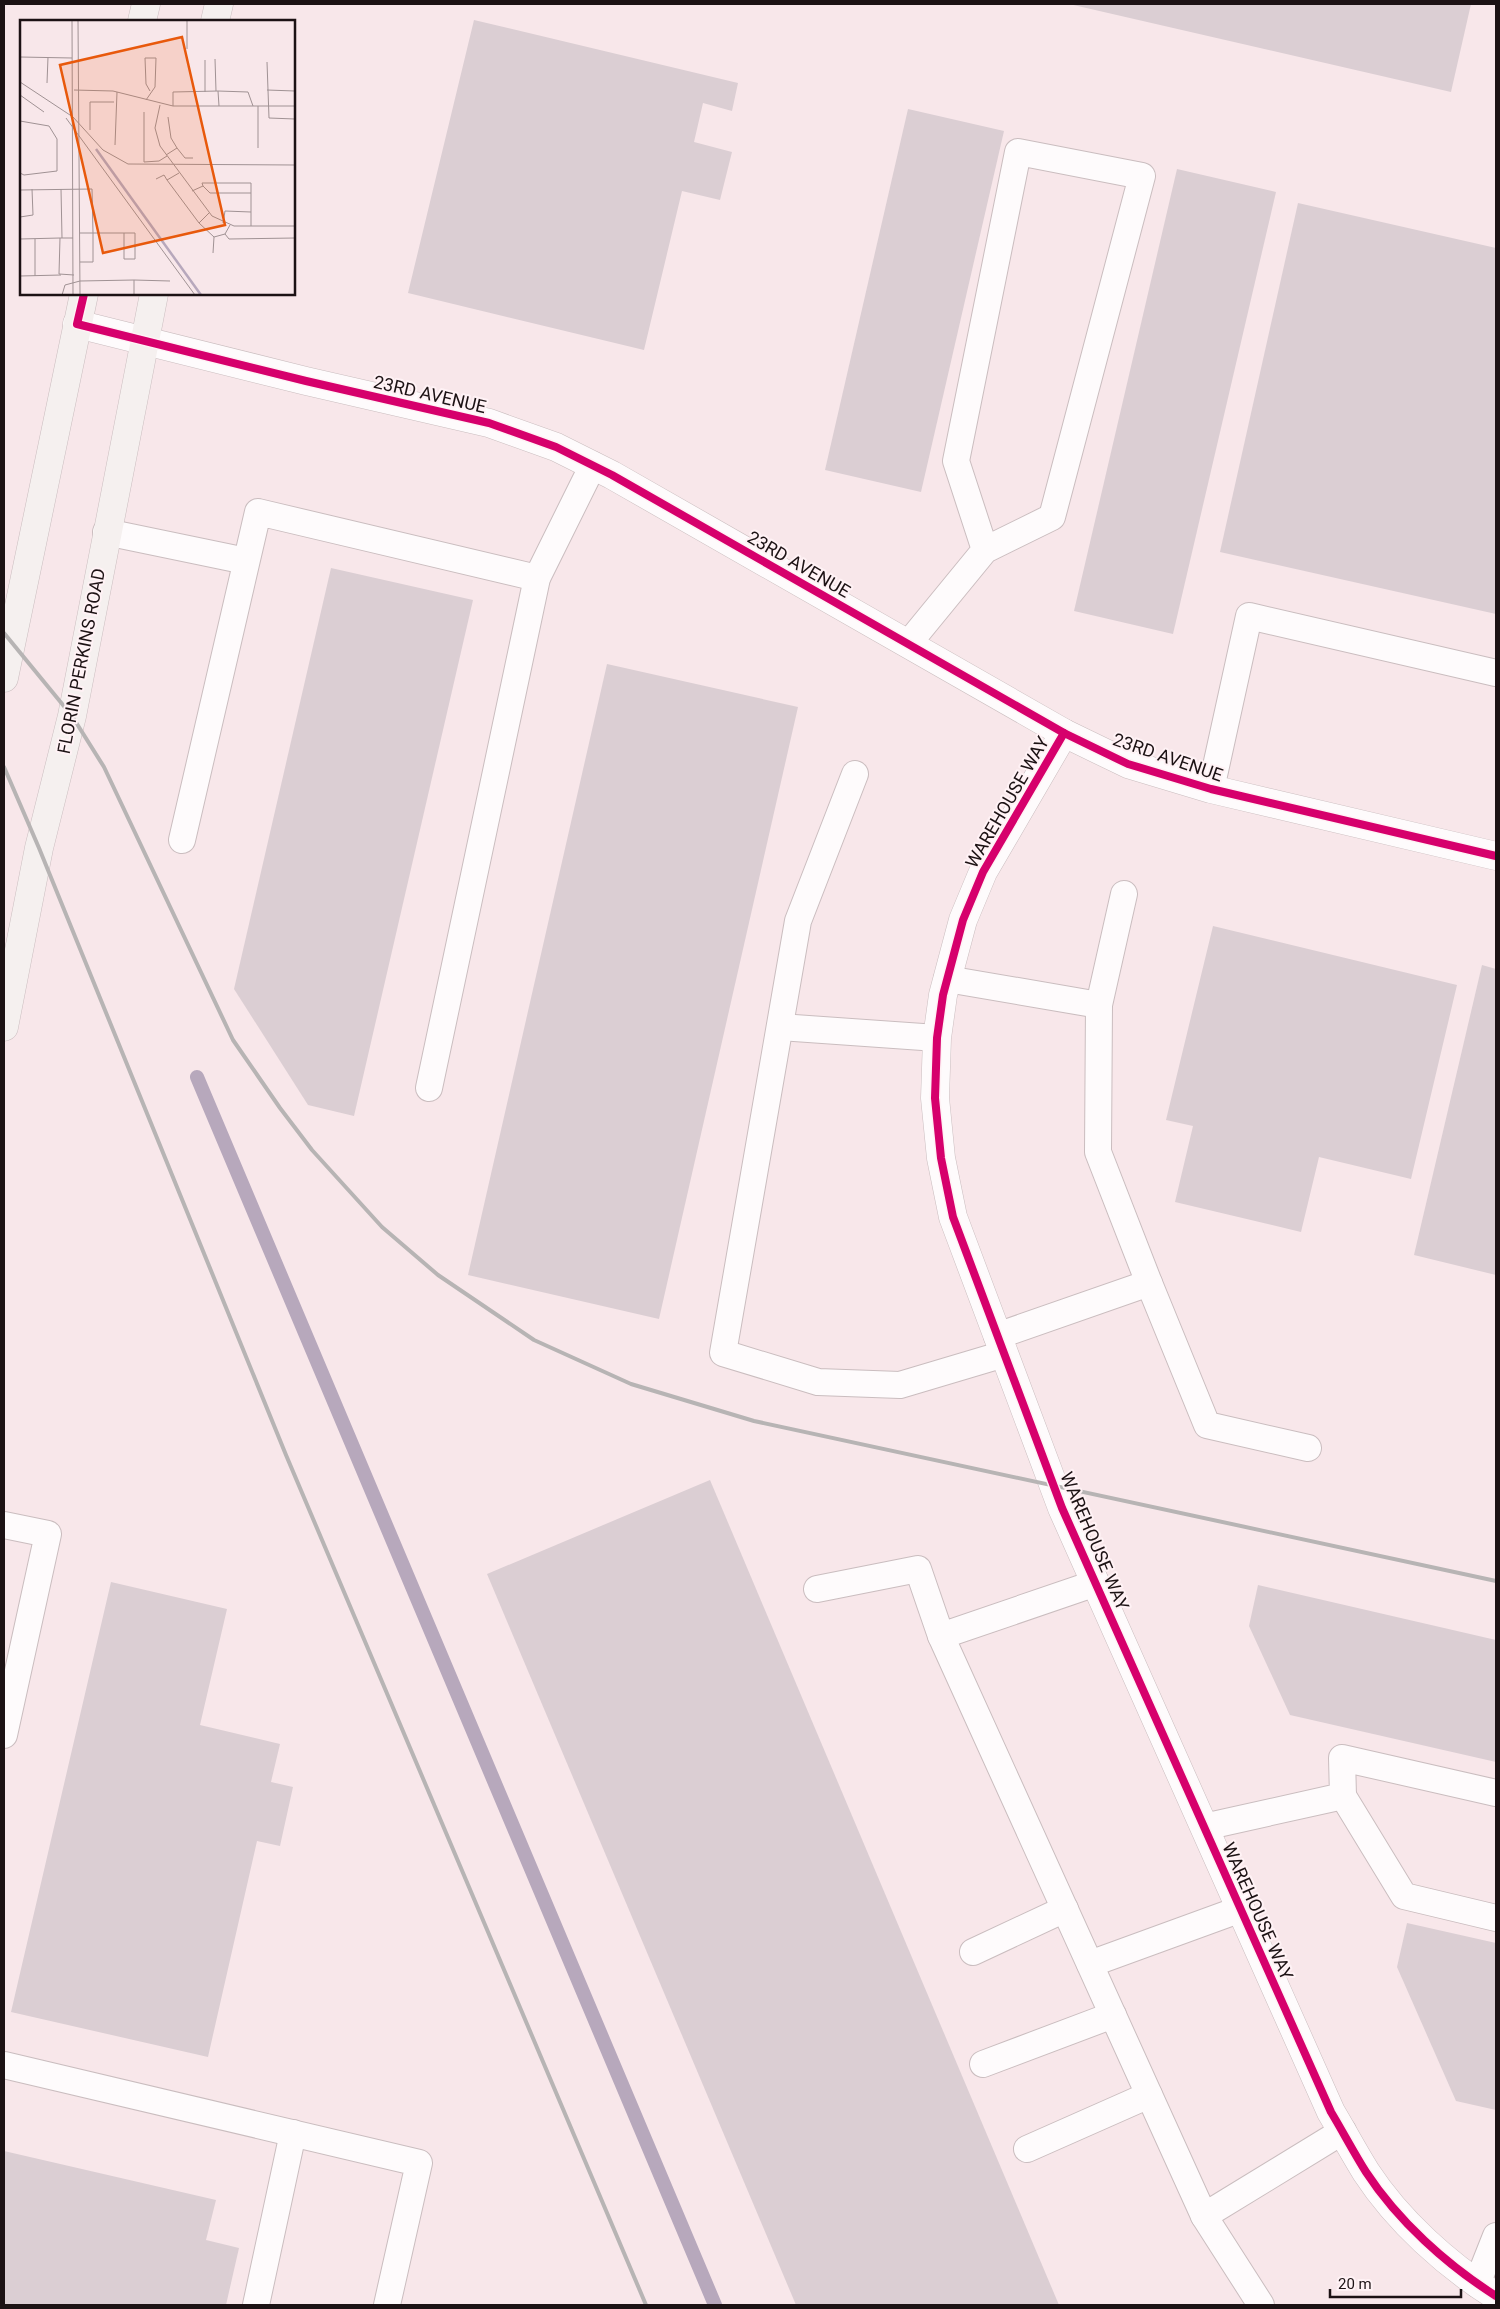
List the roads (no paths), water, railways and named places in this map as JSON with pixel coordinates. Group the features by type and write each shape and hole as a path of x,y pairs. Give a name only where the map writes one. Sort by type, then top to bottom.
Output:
{"main road":[{"path":"142,20 146,4"},
{"path":"215,20 219,4"},
{"path":"4,678 84,295"},
{"name":"FLORIN PERKINS ROAD","path":"4,1027 39,848 72,716 106,532 154,295"}],"street":[{"name":"23RD AVENUE","path":"77,324 144,339 306,381 489,422 556,447 593,465 1064,733 1128,764 1211,789 1496,856"},
{"name":"WAREHOUSE WAY","path":"1064,733 983,872 964,920 947,979 937,1038 935,1098 941,1158 953,1217 1062,1508 1331,2112 1367,2173 1396,2210 1424,2239 1487,2290"}],"lane":[{"path":"908,644 985,550 1052,517 1142,176 1018,152 956,461 985,550"},
{"path":"429,1088 537,578 593,465"},
{"path":"182,840 258,512 537,578"},
{"path":"106,532 246,561"},
{"path":"1211,789 1249,616 1496,673"},
{"path":"855,774 798,920 723,1354 818,1382 900,1385 1149,1283"},
{"path":"1124,894 1099,1005 1098,1152 1207,1425 1308,1448"},
{"path":"947,979 1099,1005"},
{"path":"780,1027 937,1038"},
{"path":"4,1525 48,1534 4,1734"},
{"path":"817,1589 918,1569 941,1636 1204,2216 1261,2305"},
{"path":"941,1636 1096,1583"},
{"path":"1496,1793 1342,1758 1343,1796 1404,1896 1496,1918"},
{"path":"1204,1827 1343,1796"},
{"path":"973,1952 1065,1909"},
{"path":"1090,1964 1241,1909"},
{"path":"983,2064 1113,2015"},
{"path":"4,2065 419,2163 387,2305"},
{"path":"1027,2149 1149,2095"},
{"path":"1204,2216 1342,2132"},
{"path":"256,2305 293,2134"},
{"path":"1487,2290 1496,2236"}],"waterway":[{"path":"197,1077 715,2305"}],"railway":[{"path":"4,633 72,716 104,767 233,1040 280,1108 312,1150 382,1227 438,1275 534,1340 631,1384 754,1421 1496,1581"},
{"path":"4,767 39,848 286,1455 646,2305"}]}
